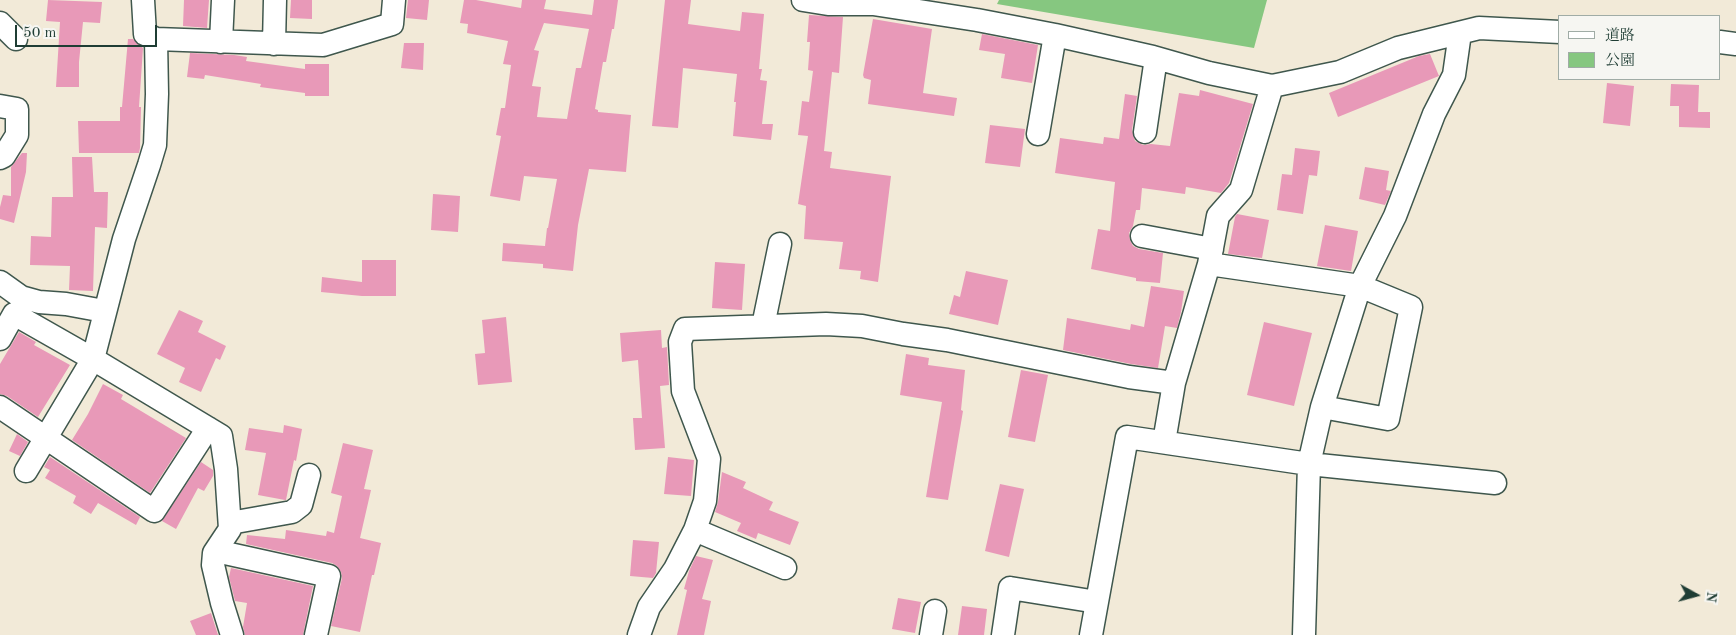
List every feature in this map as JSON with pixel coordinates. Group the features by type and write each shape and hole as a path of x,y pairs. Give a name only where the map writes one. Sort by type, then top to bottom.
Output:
{"street":[{"path":"143,0 145,34 156,39 323,45 392,24 394,0"},
{"path":"221,42 223,0"},
{"path":"274,44 275,0"},
{"path":"803,0 828,4 873,4 977,20 1055,35 1156,58 1209,73 1272,86 1340,72 1398,48 1479,28 1558,32"},
{"path":"1304,635 1309,464 1322,407 1360,286 1395,216 1434,114 1454,75 1460,33"},
{"path":"1038,134 1055,35"},
{"path":"26,470 93,359 124,239 155,145 157,94 156,39"},
{"path":"1721,42 1736,44"},
{"path":"1145,132 1156,58"},
{"path":"1164,442 1174,383 1211,256 1218,216 1241,190 1272,86"},
{"path":"0,106 17,109 17,136 4,156 0,158"},
{"path":"1142,236 1211,256 1360,286 1411,307 1388,418 1322,407"},
{"path":"763,326 780,244"},
{"path":"0,282 22,297 39,302 66,304 104,311"},
{"path":"0,339 14,314 222,436 230,530 214,553 213,565 232,635"},
{"path":"639,635 649,606 675,569 695,530 705,501 709,459 683,391 680,342 685,329 826,324 862,326 947,340 1128,377 1174,383"},
{"path":"0,407 154,511 208,428"},
{"path":"1091,635 1127,437 1309,464 1495,483"},
{"path":"230,523 292,512 301,505 309,475"},
{"path":"695,530 785,568"},
{"path":"216,551 329,576 316,635"},
{"path":"1004,635 1010,588 1097,602"},
{"path":"931,635 935,611"}],"green space":[{"path":"999,0 1267,0 1254,48 997,4"}],"building":[{"path":"48,0 102,2 100,23 83,22 79,62 79,87 56,87 60,22 46,21"},
{"path":"184,0 209,0 207,28 183,26"},
{"path":"291,0 312,0 312,19 290,18"},
{"path":"408,0 429,0 427,20 406,18"},
{"path":"464,0 476,0 521,8 522,0 546,0 544,9 592,15 594,0 618,0 614,29 612,29 606,62 603,62 595,109 598,112 631,115 626,172 589,169 578,225 573,271 543,268 543,264 502,261 503,243 545,246 557,179 524,176 520,201 490,196 501,136 496,135 501,108 505,108 511,65 503,64 508,41 467,33 468,24 460,23","holes":["544,23 589,29 581,68 576,68 567,119 537,117 541,87 532,86 539,51 534,50"]},
{"path":"665,0 691,0 688,24 740,31 742,12 764,14 759,69 762,69 760,80 767,81 762,124 773,124 771,140 733,136 737,74 683,68 678,128 652,126"},
{"path":"809,15 843,17 839,73 832,72 824,151 832,152 830,168 891,176 878,282 860,279 861,271 839,269 843,242 804,239 806,206 798,204 808,136 798,135 802,101 809,102 813,71 808,70 810,42 807,42"},
{"path":"873,19 932,29 923,93 957,98 954,116 868,104 871,80 864,78 863,75"},
{"path":"982,34 1038,45 1032,83 1001,78 1005,54 979,50"},
{"path":"128,39 133,39 143,48 139,107 141,107 139,153 79,153 78,121 120,121"},
{"path":"404,43 424,43 423,70 401,68"},
{"path":"190,53 234,55 247,57 246,61 305,69 305,64 329,64 329,96 305,96 305,93 260,87 261,84 205,75 204,79 187,77"},
{"path":"1430,54 1439,76 1338,117 1329,93 1419,56"},
{"path":"1607,83 1634,86 1630,126 1603,123"},
{"path":"1671,84 1699,85 1698,112 1710,112 1710,128 1679,127 1679,106 1670,106"},
{"path":"1200,90 1253,104 1229,183 1221,193 1186,187 1185,194 1142,188 1140,210 1136,210 1133,226 1129,233 1130,240 1133,246 1139,249 1163,253 1160,283 1136,281 1136,278 1091,269 1098,229 1110,231 1115,182 1055,173 1060,138 1103,144 1104,137 1119,139 1125,94 1137,96 1132,130 1135,141 1143,145 1170,146 1179,93 1199,96"},
{"path":"990,125 1025,129 1020,167 985,163"},
{"path":"1295,148 1320,151 1317,176 1309,175 1303,214 1277,210 1282,174 1292,175"},
{"path":"22,153 27,153 26,172 14,223 0,219 0,207 3,195 11,196 11,167"},
{"path":"72,157 92,157 94,192 108,192 107,228 95,227 93,291 69,290 70,266 30,265 31,236 51,237 52,197 73,197"},
{"path":"1365,167 1389,171 1386,190 1391,191 1385,205 1359,199"},
{"path":"433,194 460,196 458,232 431,230"},
{"path":"1237,214 1269,220 1262,258 1228,254"},
{"path":"1325,225 1358,231 1351,271 1317,266"},
{"path":"362,260 396,260 396,296 362,296 321,292 322,277 362,282"},
{"path":"715,262 745,264 742,310 712,308"},
{"path":"966,271 1008,280 998,325 949,314 954,295 960,297"},
{"path":"1151,286 1184,291 1177,328 1165,326 1158,368 1063,350 1067,318 1130,330 1131,324 1144,327"},
{"path":"179,310 203,321 198,332 226,346 220,360 216,358 201,392 179,382 185,368 157,354"},
{"path":"506,317 512,382 478,385 475,354 485,353 482,320"},
{"path":"1264,322 1312,333 1294,406 1247,395"},
{"path":"661,330 662,348 667,347 669,385 660,386 665,448 635,450 633,418 642,418 638,360 622,362 620,333"},
{"path":"19,332 36,342 34,345 70,365 38,417 7,396 0,394 0,364"},
{"path":"906,354 929,358 928,365 965,370 961,410 963,411 948,500 926,497 942,402 900,395"},
{"path":"1021,370 1048,375 1035,442 1008,437"},
{"path":"103,384 123,395 121,399 186,438 150,493 72,440"},
{"path":"284,425 302,429 286,500 258,495 266,453 245,450 249,428 283,433"},
{"path":"17,434 28,442 20,456 9,451"},
{"path":"343,443 373,450 364,489 371,490 360,538 381,543 360,632 331,626 342,578 337,566 332,563 246,544 247,535 285,539 286,530 326,536 327,531 334,533 342,496 331,493"},
{"path":"50,457 140,517 136,525 98,503 91,514 73,503 76,496 45,478 50,470 44,467"},
{"path":"668,457 694,460 691,496 664,494"},
{"path":"201,462 213,470 213,476 204,491 198,488 176,529 162,521"},
{"path":"722,472 746,482 743,488 773,502 769,510 799,522 790,545 758,533 756,539 737,531 741,523 715,512"},
{"path":"1000,484 1024,489 1009,557 985,551"},
{"path":"633,540 659,542 656,573 653,578 630,576"},
{"path":"696,556 713,560 702,599 711,601 704,635 677,635 687,590 684,589"},
{"path":"231,568 313,586 303,635 245,635 243,627 247,603 235,601 229,577"},
{"path":"898,598 921,602 915,633 892,629"},
{"path":"962,606 987,609 984,635 958,635"},
{"path":"211,613 218,635 196,635 190,621"}]}
